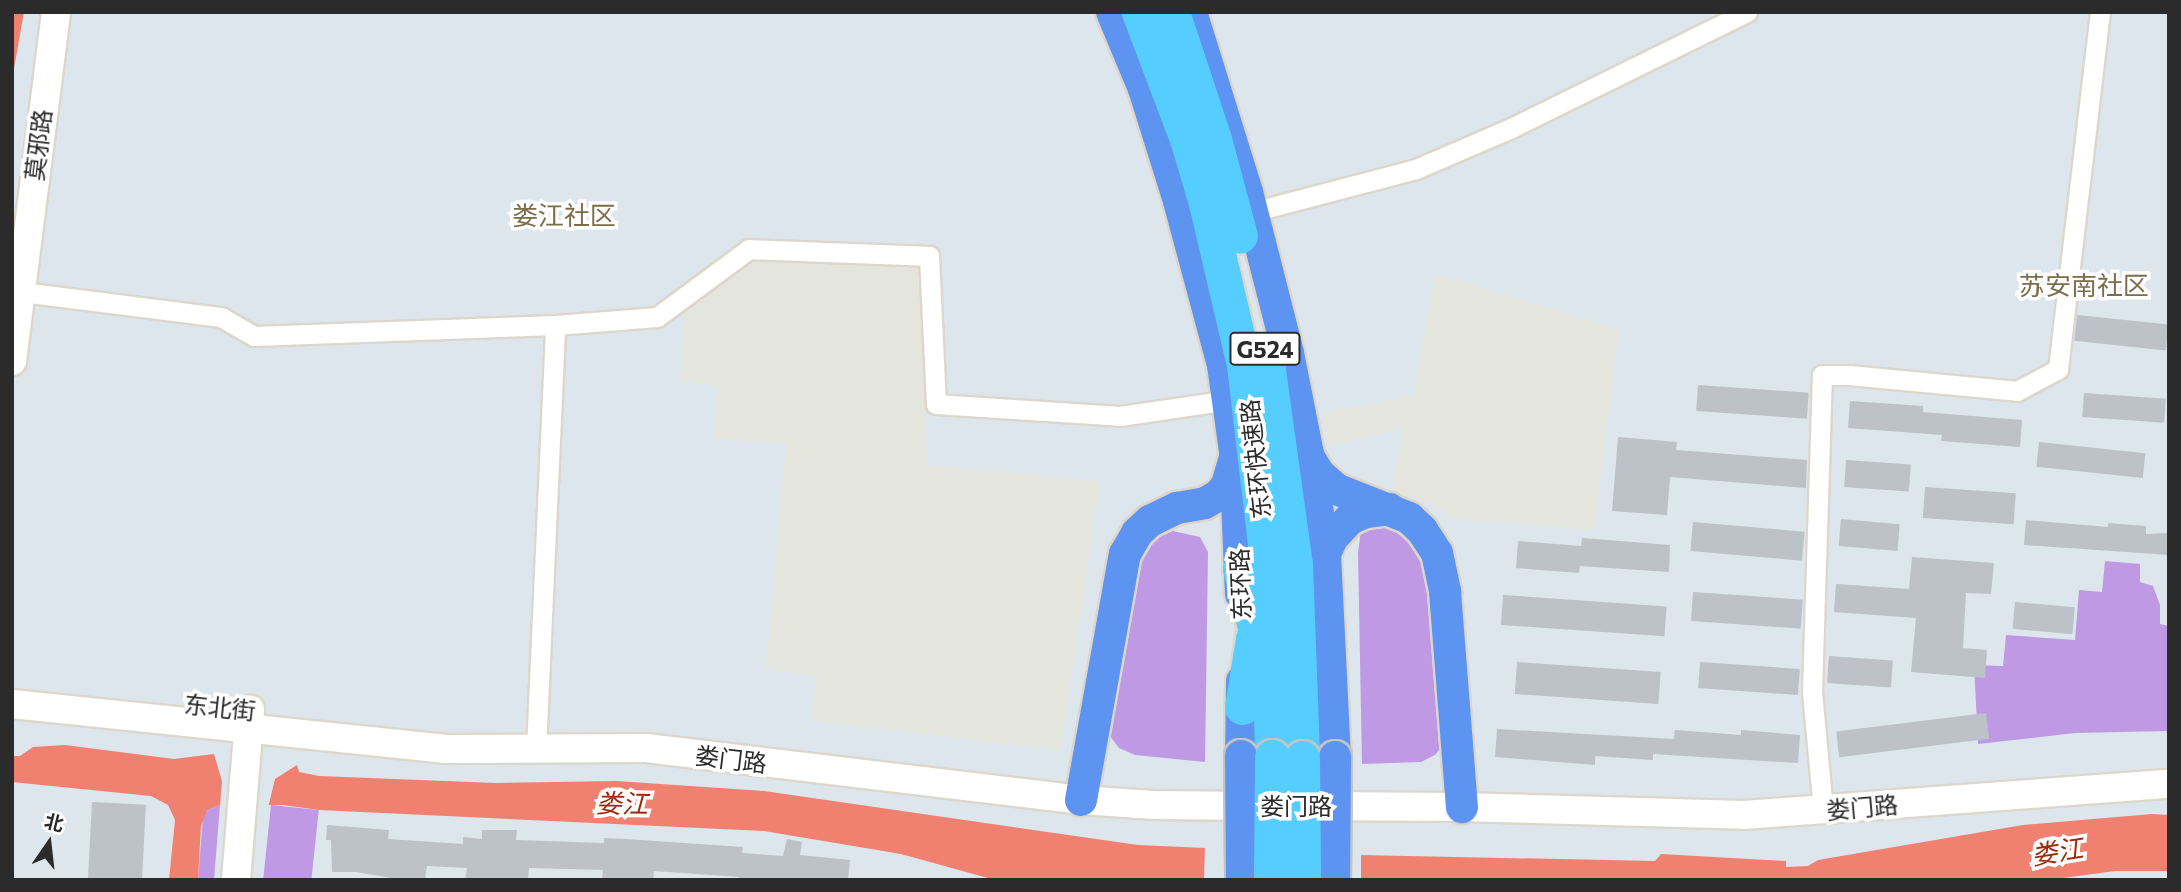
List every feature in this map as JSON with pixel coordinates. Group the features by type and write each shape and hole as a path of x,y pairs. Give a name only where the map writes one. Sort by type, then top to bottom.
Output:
{"highway":[{"name":"东环快速路","path":"1139,12 1201,141 1254,296 1283,465 1295,564 1287,757 1271,880"},
{"name":"东环快速路","path":"1172,12 1201,141 1216,240 1244,365 1254,566 1270,683 1302,840 1303,880"},
{"path":"1201,141 1179,201 1216,240"},
{"path":"1242,707 1255,627 1254,566"},
{"path":"1255,627 1270,683"},
{"path":"1302,840 1309,880"}],"main road":[{"name":"莫邪路","path":"12,361 38,136 56,12"},
{"name":"东环路","path":"1112,12 1144,89 1179,201 1223,365 1254,566 1242,707 1287,757 1334,880"},
{"name":"东环路","path":"1191,12 1252,212 1288,354 1325,554 1287,757 1242,880"},
{"path":"1082,791 1125,554 1132,539 1150,521 1170,511 1211,500 1222,491 1231,475 1235,452"},
{"path":"1308,454 1318,474 1328,484 1405,515 1422,530 1432,544 1441,566 1462,798"},
{"path":"1189,508 1208,514 1221,524 1254,566"},
{"path":"1325,554 1332,538 1350,519 1366,512 1392,510"},
{"name":"东北街","path":"12,685 249,719 426,738"},
{"name":"东北街","path":"12,704 249,719"},
{"path":"236,880 249,719"},
{"name":"娄门路","path":"426,738 471,750 536,740 646,748 1082,791 1183,806 1462,798 1702,816 2097,768 2169,765"},
{"name":"娄门路","path":"1822,801 2169,784"}],"street":[{"path":"1252,212 1416,169 1511,128 1747,12"},
{"path":"1822,801 1812,692 1822,375 1849,374 2017,391 2058,369 2100,12"},
{"path":"22,292 221,317 254,336 555,325 657,317 750,249 929,256 936,404 1120,416 1228,400"},
{"path":"536,740 555,325"}],"shaded area":[{"path":"754,255 924,263 927,465 1100,481 1061,750 812,721 817,676 766,669 786,444 714,438 719,386 680,381 685,309"},
{"path":"1435,274 1619,329 1594,530 1452,519 1437,506 1392,490 1403,428 1328,446 1323,413 1414,395"},
{"path":"1362,523 1390,523 1427,548 1445,743 1435,755 1421,762 1362,764 1358,553"},
{"path":"1173,531 1200,537 1208,552 1205,762 1135,755 1119,748 1106,731 1128,585 1144,549 1157,538"},
{"path":"2105,561 2140,564 2140,582 2153,586 2160,605 2160,624 2169,626 2169,731 2075,733 1978,744 1974,665 2003,666 2006,635 2075,640 2079,590 2102,592"},
{"path":"220,805 214,880 198,880 203,816 207,810"},
{"path":"271,805 319,810 311,880 263,880"}],"water":[{"path":"12,12 24,12 12,80"},
{"name":"娄江","path":"65,745 174,759 214,754 296,762 299,772 319,776 495,783 616,781 764,791 1138,845 1359,855 1655,861 1661,854 1786,861 1786,867 1808,866 1818,860 2023,825 2152,814 2169,815 2169,871 2115,871 2048,880 995,880 901,854 764,831 319,810 283,805 220,805 207,810 201,826 198,880 169,880 175,820 168,805 151,796 12,782 12,756 20,756 33,747"}],"pier":[{"path":"213,751 297,758 300,763 275,779 268,808 220,807 222,781"},
{"path":"1205,845 1361,851 1361,880 1204,880"}],"building":[{"path":"2077,315 2168,325 2166,350 2074,341"},
{"path":"1698,385 1809,393 1807,419 1696,411"},
{"path":"2084,393 2166,399 2164,423 2082,417"},
{"path":"1850,401 1923,406 1923,412 2022,420 2020,447 1941,441 1942,435 1848,428"},
{"path":"1618,437 1677,442 1676,450 1807,460 1806,488 1670,477 1667,515 1612,511"},
{"path":"2039,442 2145,453 2143,478 2036,467"},
{"path":"1846,460 1911,465 1909,491 1844,487"},
{"path":"1925,487 2016,493 2014,524 1923,518"},
{"path":"1841,519 1900,524 1897,551 1839,546"},
{"path":"2026,520 2108,527 2108,523 2146,526 2146,534 2169,533 2169,555 2024,545"},
{"path":"1693,522 1805,532 1802,561 1690,551"},
{"path":"1582,538 1670,545 1669,572 1580,566 1579,573 1516,568 1518,541 1581,546"},
{"path":"1912,557 1994,563 1991,594 1966,593 1963,648 1987,650 1985,678 1911,672 1916,618 1834,612 1836,584 1909,589"},
{"path":"1693,592 1803,600 1801,629 1691,621"},
{"path":"1503,595 1667,606 1665,636 1501,625"},
{"path":"2015,602 2075,607 2072,634 2013,629"},
{"path":"1829,656 1893,660 1891,687 1827,683"},
{"path":"1517,662 1661,672 1658,704 1515,694"},
{"path":"1700,662 1800,669 1798,695 1698,688"},
{"path":"1986,713 1989,739 1839,757 1836,731"},
{"path":"1497,729 1674,739 1675,730 1741,735 1741,730 1800,735 1798,763 1653,754 1653,760 1595,756 1595,765 1495,757"},
{"path":"92,802 146,805 142,880 88,880"},
{"path":"327,825 389,830 388,839 463,844 463,837 482,839 482,830 517,830 516,840 604,843 604,838 626,839 743,847 742,853 783,856 787,839 802,842 800,855 850,860 848,880 738,880 739,877 654,871 653,880 602,880 603,870 529,868 528,880 465,880 467,868 427,866 425,880 403,880 356,872 332,872 331,840 326,840"}],"district":[{"name":"娄江社区","path":"564,215"},
{"name":"苏安南社区","path":"2084,285"}]}
